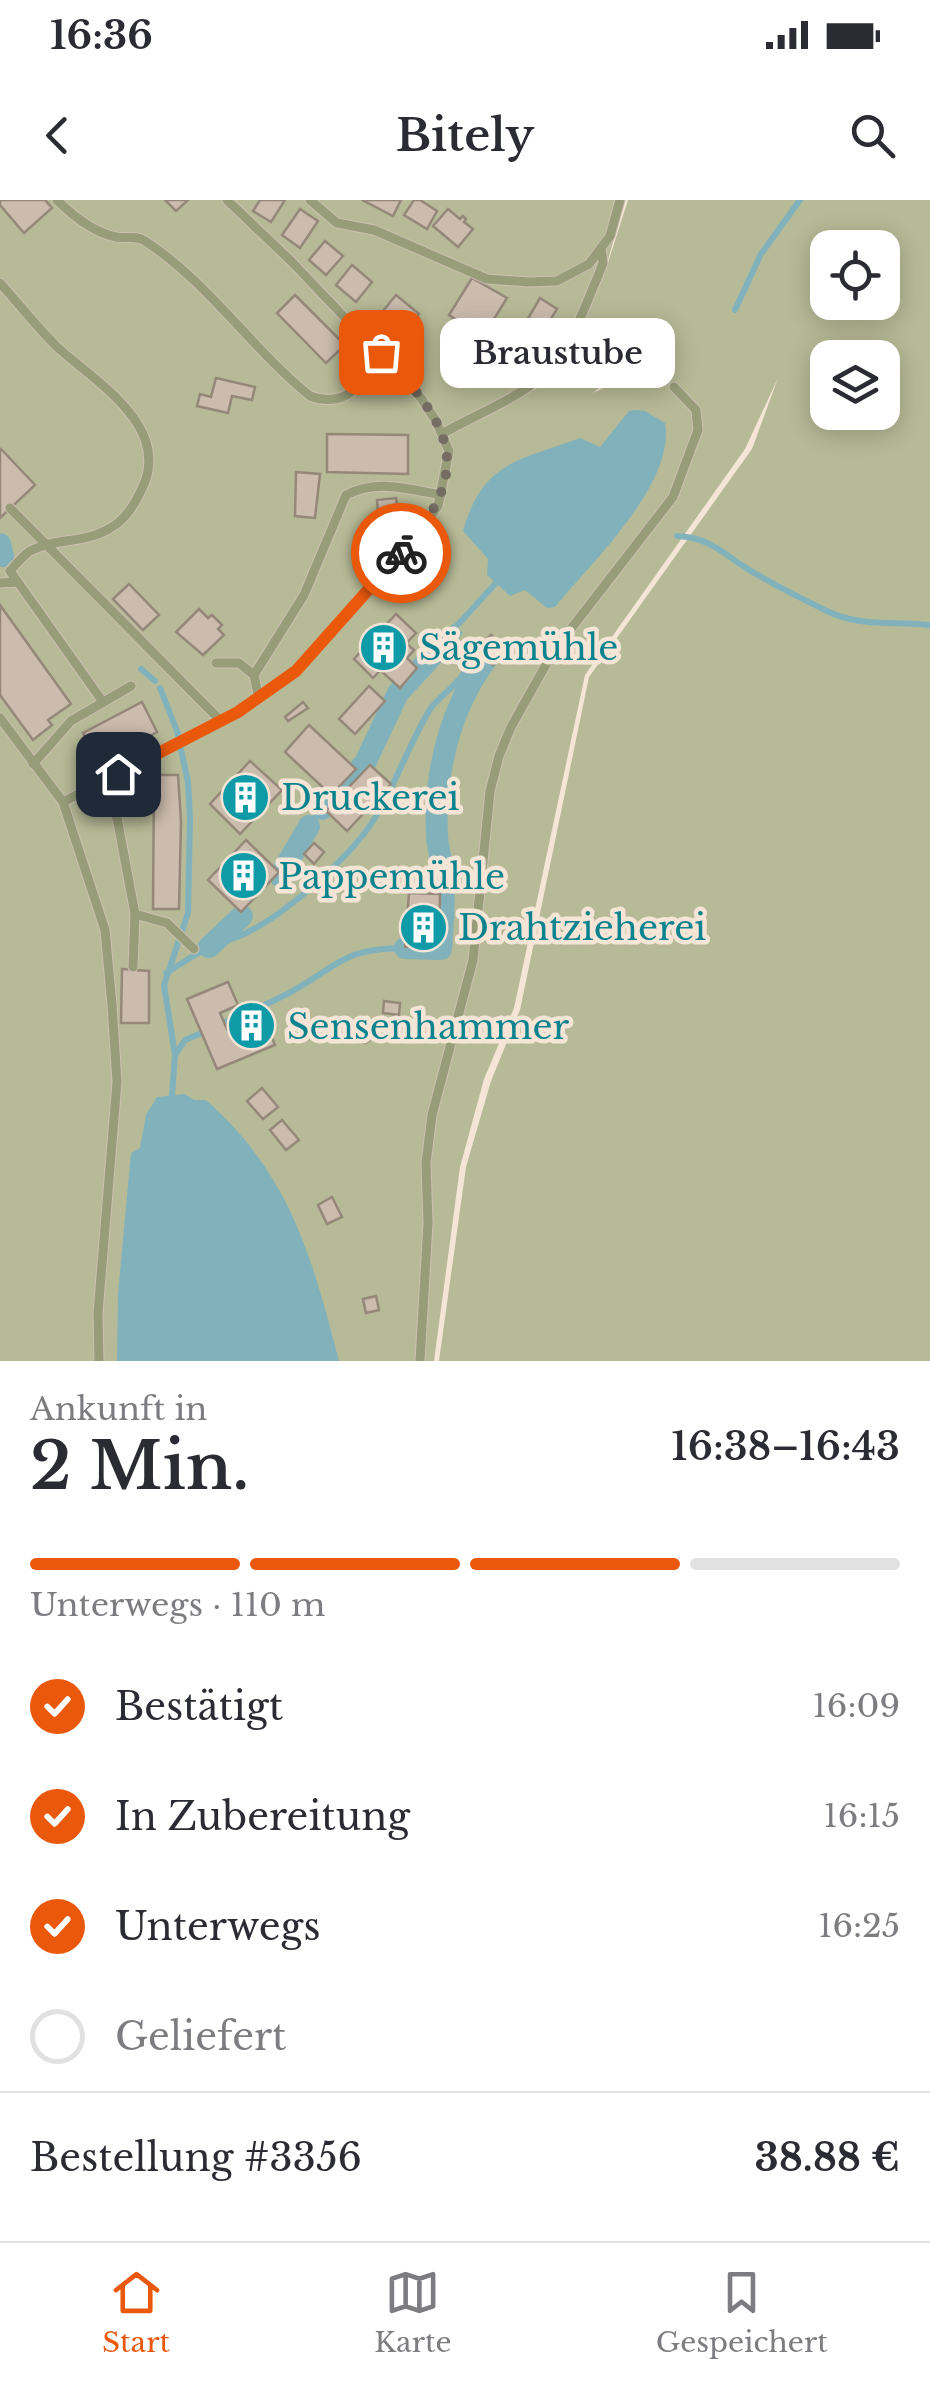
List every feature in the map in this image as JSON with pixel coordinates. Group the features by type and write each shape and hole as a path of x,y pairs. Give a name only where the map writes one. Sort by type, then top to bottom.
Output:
{"lane":[{"path":"57,200 92,227 110,236 141,238 171,260 310,396 331,400 354,392 381,352"},
{"path":"63,802 220,721 296,671 419,533 438,506 449,452 422,398 381,352 227,200"},
{"path":"310,200 336,223 374,230 487,279 557,281 589,264 610,236 620,200"},
{"path":"442,434 531,386 551,369 598,276 603,263 601,248"},
{"path":"0,283 52,341 126,407 142,428 148,450 147,476 137,500 121,521 95,536 32,550 10,571 103,702"},
{"path":"420,1361 428,1240 426,1163 432,1115 473,960 490,790 511,727 553,652 673,497 698,430 696,410 674,387"},
{"path":"254,675 304,594 346,495 362,487 391,486 441,494"},
{"path":"10,508 220,721"},
{"path":"0,583 18,582"},
{"path":"216,663 240,663 254,675 258,699"},
{"path":"34,764 70,721 131,686"},
{"path":"0,718 63,802 105,930 117,1082 98,1313 99,1361"},
{"path":"98,785 117,818 135,914 133,967"},
{"path":"135,914 174,928 192,946"}],"green space":[{"path":"0,200 625,200 608,260 553,370 482,419 544,384 562,367 604,275 628,200 930,200 930,1361 439,1361 466,1167 491,1081 520,1010 589,677 752,449 778,378 745,449 585,675 514,1008 484,1079 460,1167 434,1361 0,1361","holes":["633,359 641,368 661,361 593,393"]}],"water":[{"path":"636,410 665,423 665,446 645,496 555,607 547,608 525,590 510,596 487,575 488,559 463,531 481,490 506,467 538,452 580,438 600,447 629,411"},
{"path":"453,624 463,633 447,653 436,641"},
{"path":"185,1094 194,1100 206,1100 235,1128 278,1188 307,1252 339,1361 117,1361 118,1294 131,1153 140,1148 146,1115 157,1097"}],"building":[{"path":"0,200 45,200 52,208 24,233"},
{"path":"165,200 188,200 176,211"},
{"path":"260,200 285,200 271,222 253,211"},
{"path":"362,200 401,200 393,216"},
{"path":"414,200 437,211 427,229 404,215"},
{"path":"300,209 318,221 300,248 282,235"},
{"path":"448,209 460,219 463,216 473,229 458,247 433,226"},
{"path":"325,241 343,256 326,275 309,260"},
{"path":"352,265 372,282 356,302 336,285"},
{"path":"472,278 507,298 483,337 449,315"},
{"path":"295,295 345,345 326,363 277,313"},
{"path":"396,295 419,314 398,341 374,322"},
{"path":"540,298 557,309 528,356 512,346"},
{"path":"216,378 255,387 252,400 232,396 228,413 197,406 200,394 211,397"},
{"path":"327,434 408,435 408,474 327,472"},
{"path":"0,450 35,485 0,518"},
{"path":"296,472 320,474 315,518 295,516"},
{"path":"396,498 398,511 378,513 377,500"},
{"path":"391,526 400,534 389,546 380,538"},
{"path":"129,584 159,615 143,630 113,599"},
{"path":"0,605 71,704 48,720 52,725 33,740 0,695"},
{"path":"199,609 222,625 218,629 224,635 203,655 176,632"},
{"name":"Sägemühle","path":"396,614 416,633 373,678 354,659"},
{"path":"491,635 507,649 493,665 476,650"},
{"path":"406,643 414,650 407,658 399,650"},
{"path":"399,650 417,668 400,688 380,670"},
{"path":"369,686 385,701 355,734 339,719"},
{"path":"142,702 157,732 133,745 135,748 98,763 83,733"},
{"path":"303,702 308,708 288,721 285,717"},
{"path":"309,725 356,769 331,795 285,752"},
{"name":"Druckerei","path":"250,761 282,790 240,834 210,804"},
{"path":"370,765 391,784 347,831 326,811"},
{"path":"154,775 178,775 179,909 153,909"},
{"name":"Pappemühle","path":"246,840 279,872 241,912 208,880"},
{"path":"314,843 324,852 314,864 304,854"},
{"name":"Drahtzieherei","path":"409,893 440,894 439,945 405,947"},
{"path":"122,969 149,971 149,1023 121,1023"},
{"name":"Sensenhammer","path":"228,982 238,1005 220,1013 227,1029 263,1014 275,1045 217,1069 187,999"},
{"path":"384,1001 400,1003 399,1015 383,1013"},
{"path":"364,1029 371,1036 364,1043 357,1036"},
{"path":"262,1088 278,1107 263,1119 247,1101"},
{"path":"282,1120 299,1140 286,1150 270,1130"},
{"path":"332,1197 342,1217 327,1224 318,1205"},
{"path":"376,1296 379,1310 366,1313 363,1299"}],"waterway":[{"path":"735,310 761,254 800,200"},
{"path":"677,536 706,542 777,586 841,617 930,625"},
{"path":"0,544 3,556"},
{"path":"0,554 8,559"},
{"path":"453,630 496,583"},
{"path":"166,973 206,949 264,923 334,867 363,835 381,808 429,711 465,670 464,651 455,639"},
{"path":"322,809 365,763 398,693 446,641"},
{"path":"405,948 441,949 444,882 437,839 438,788 454,720 486,660"},
{"path":"141,669 155,681"},
{"path":"160,688 177,731 188,782 190,819 188,913 164,985 175,1055 172,1095"},
{"path":"280,876 309,826"},
{"path":"209,947 242,916"},
{"path":"225,1022 283,996 351,956 405,948"},
{"path":"175,1055 185,1040 202,1033"}],"way so far":[{"path":"381,352 422,398 449,452 438,506 401,553"}],"place":[{"name":"Braustube","path":"381,352"},
{"name":"Sägemühle","path":"384,647"},
{"name":"Druckerei","path":"246,797"},
{"name":"Pappemühle","path":"243,876"},
{"name":"Drahtzieherei","path":"423,927"},
{"name":"Sensenhammer","path":"252,1026"}],"route":[{"path":"118,774 238,712 296,671 401,553"}]}
